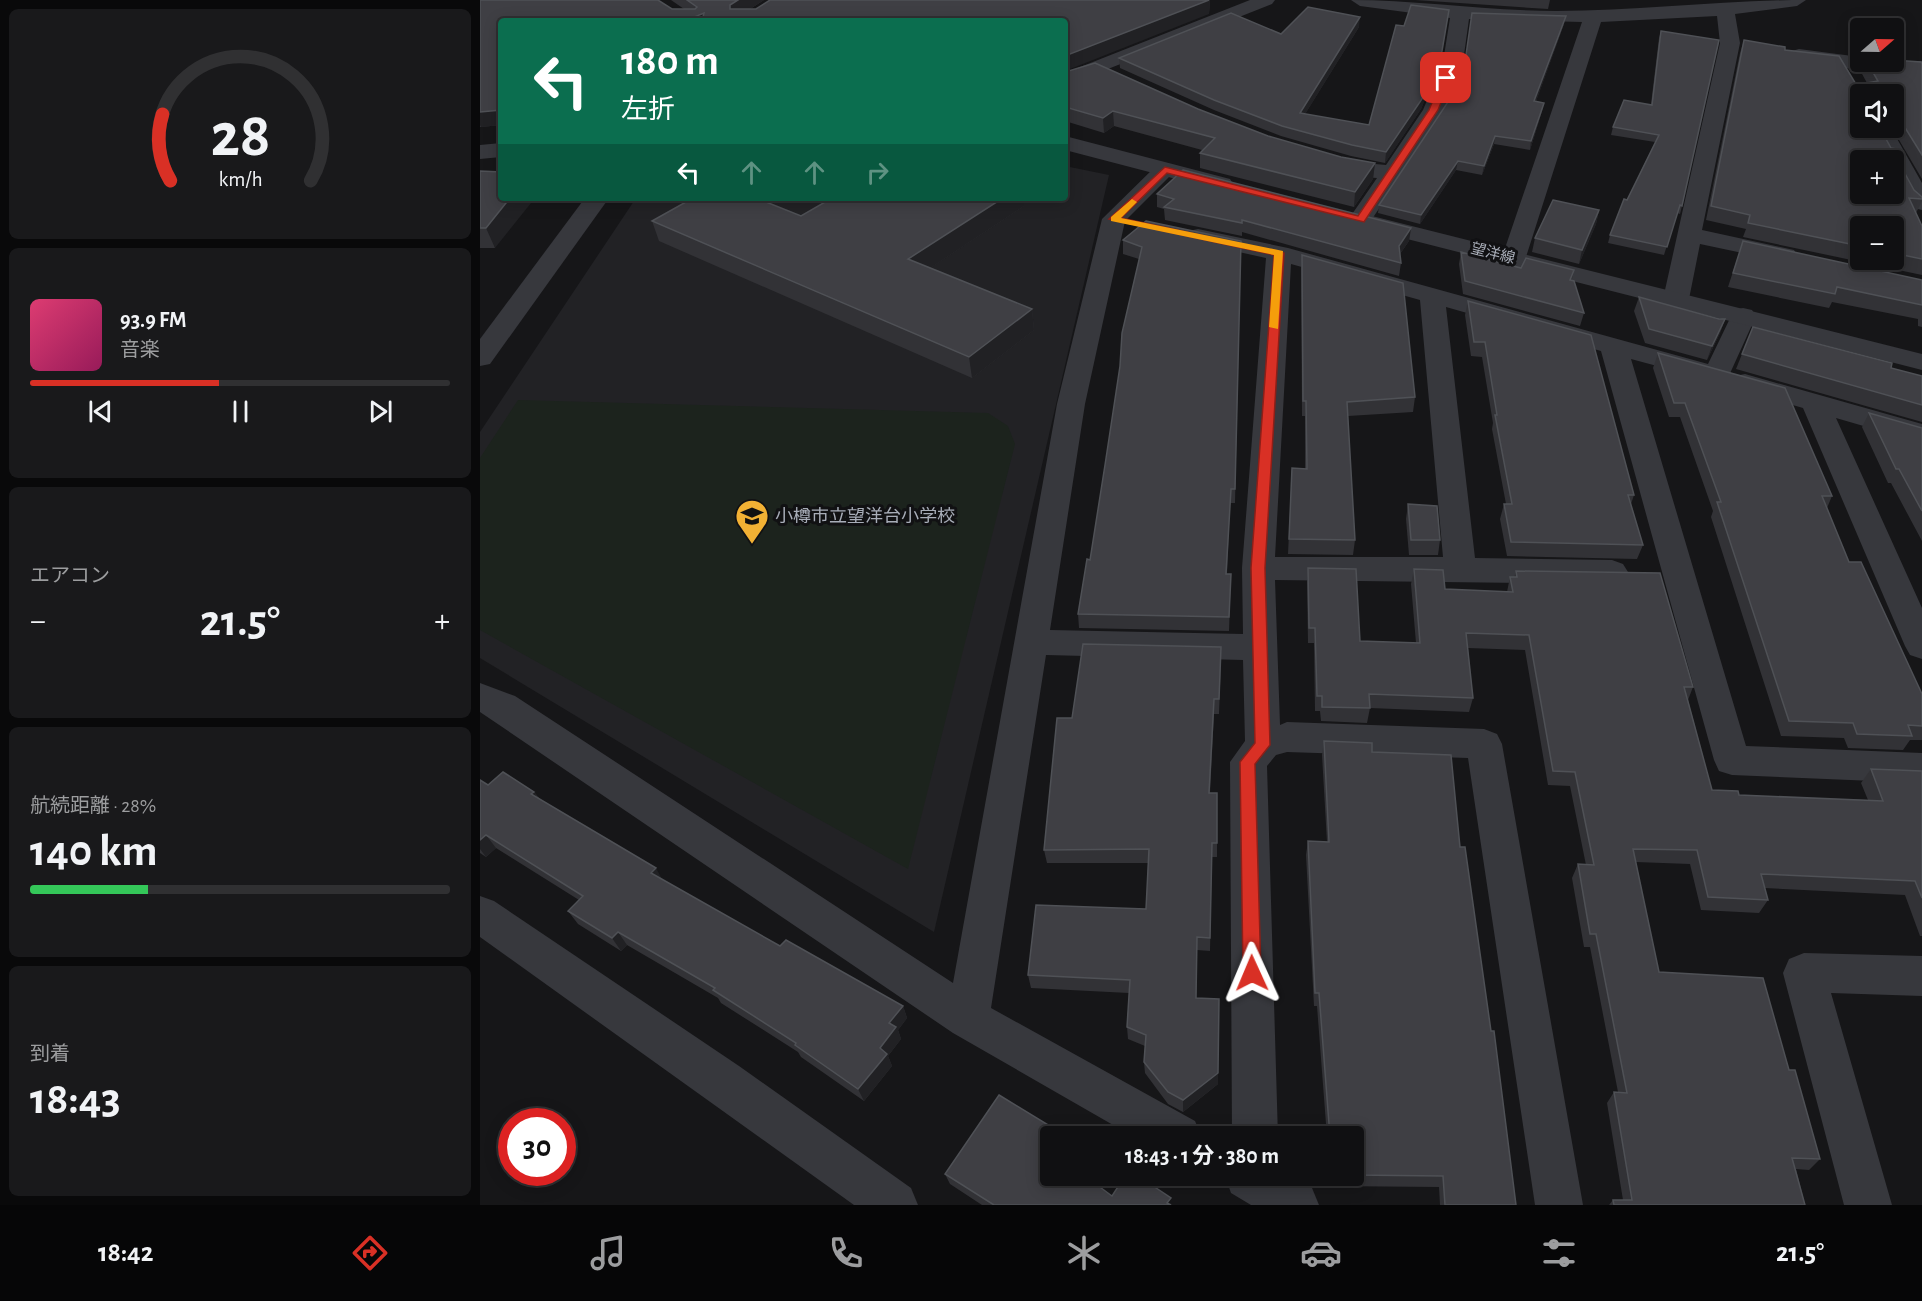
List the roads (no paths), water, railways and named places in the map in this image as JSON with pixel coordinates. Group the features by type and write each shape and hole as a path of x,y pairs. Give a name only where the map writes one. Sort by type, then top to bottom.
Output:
{"street":[{"path":"1068,79 1266,0"},
{"path":"1360,0 1460,14 1593,16 1725,9 1797,0"},
{"path":"1676,299 1730,43 1725,9"},
{"path":"1307,153 1349,168 1393,172 1434,110 1453,62 1460,14"},
{"path":"1514,258 1593,16"},
{"path":"1730,43 1753,47"},
{"path":"1775,51 1843,62 1922,67"},
{"path":"1843,62 1856,84"},
{"path":"1098,68 1128,82"},
{"path":"1886,138 1922,203"},
{"path":"1068,144 1245,190"},
{"path":"480,152 498,150"},
{"path":"968,1018 1071,404 1125,221 1165,170"},
{"name":"望洋線","path":"1393,172 1349,217 1922,362"},
{"path":"480,358 595,201"},
{"path":"1180,233 1279,253 1614,348 1814,401 1922,434"},
{"path":"1691,235 1806,260"},
{"path":"1263,745 1258,568 1279,253"},
{"path":"1432,296 1460,569"},
{"path":"1717,374 1743,316"},
{"path":"1614,348 1732,760 1922,768"},
{"path":"1814,401 1922,646"},
{"path":"1258,568 1460,569 1680,574"},
{"path":"1031,642 1260,647"},
{"path":"480,697 502,706 968,1018 1159,1126"},
{"path":"1253,1126 1248,762 1263,745 1287,737 1484,744 1559,1205"},
{"path":"480,914 723,1082 894,1205"},
{"path":"1869,1205 1804,973 1922,976"},
{"path":"1274,1186 1295,1205"}],"place":[{"name":"小樽市立望洋台小学校","path":"752,545"}]}
